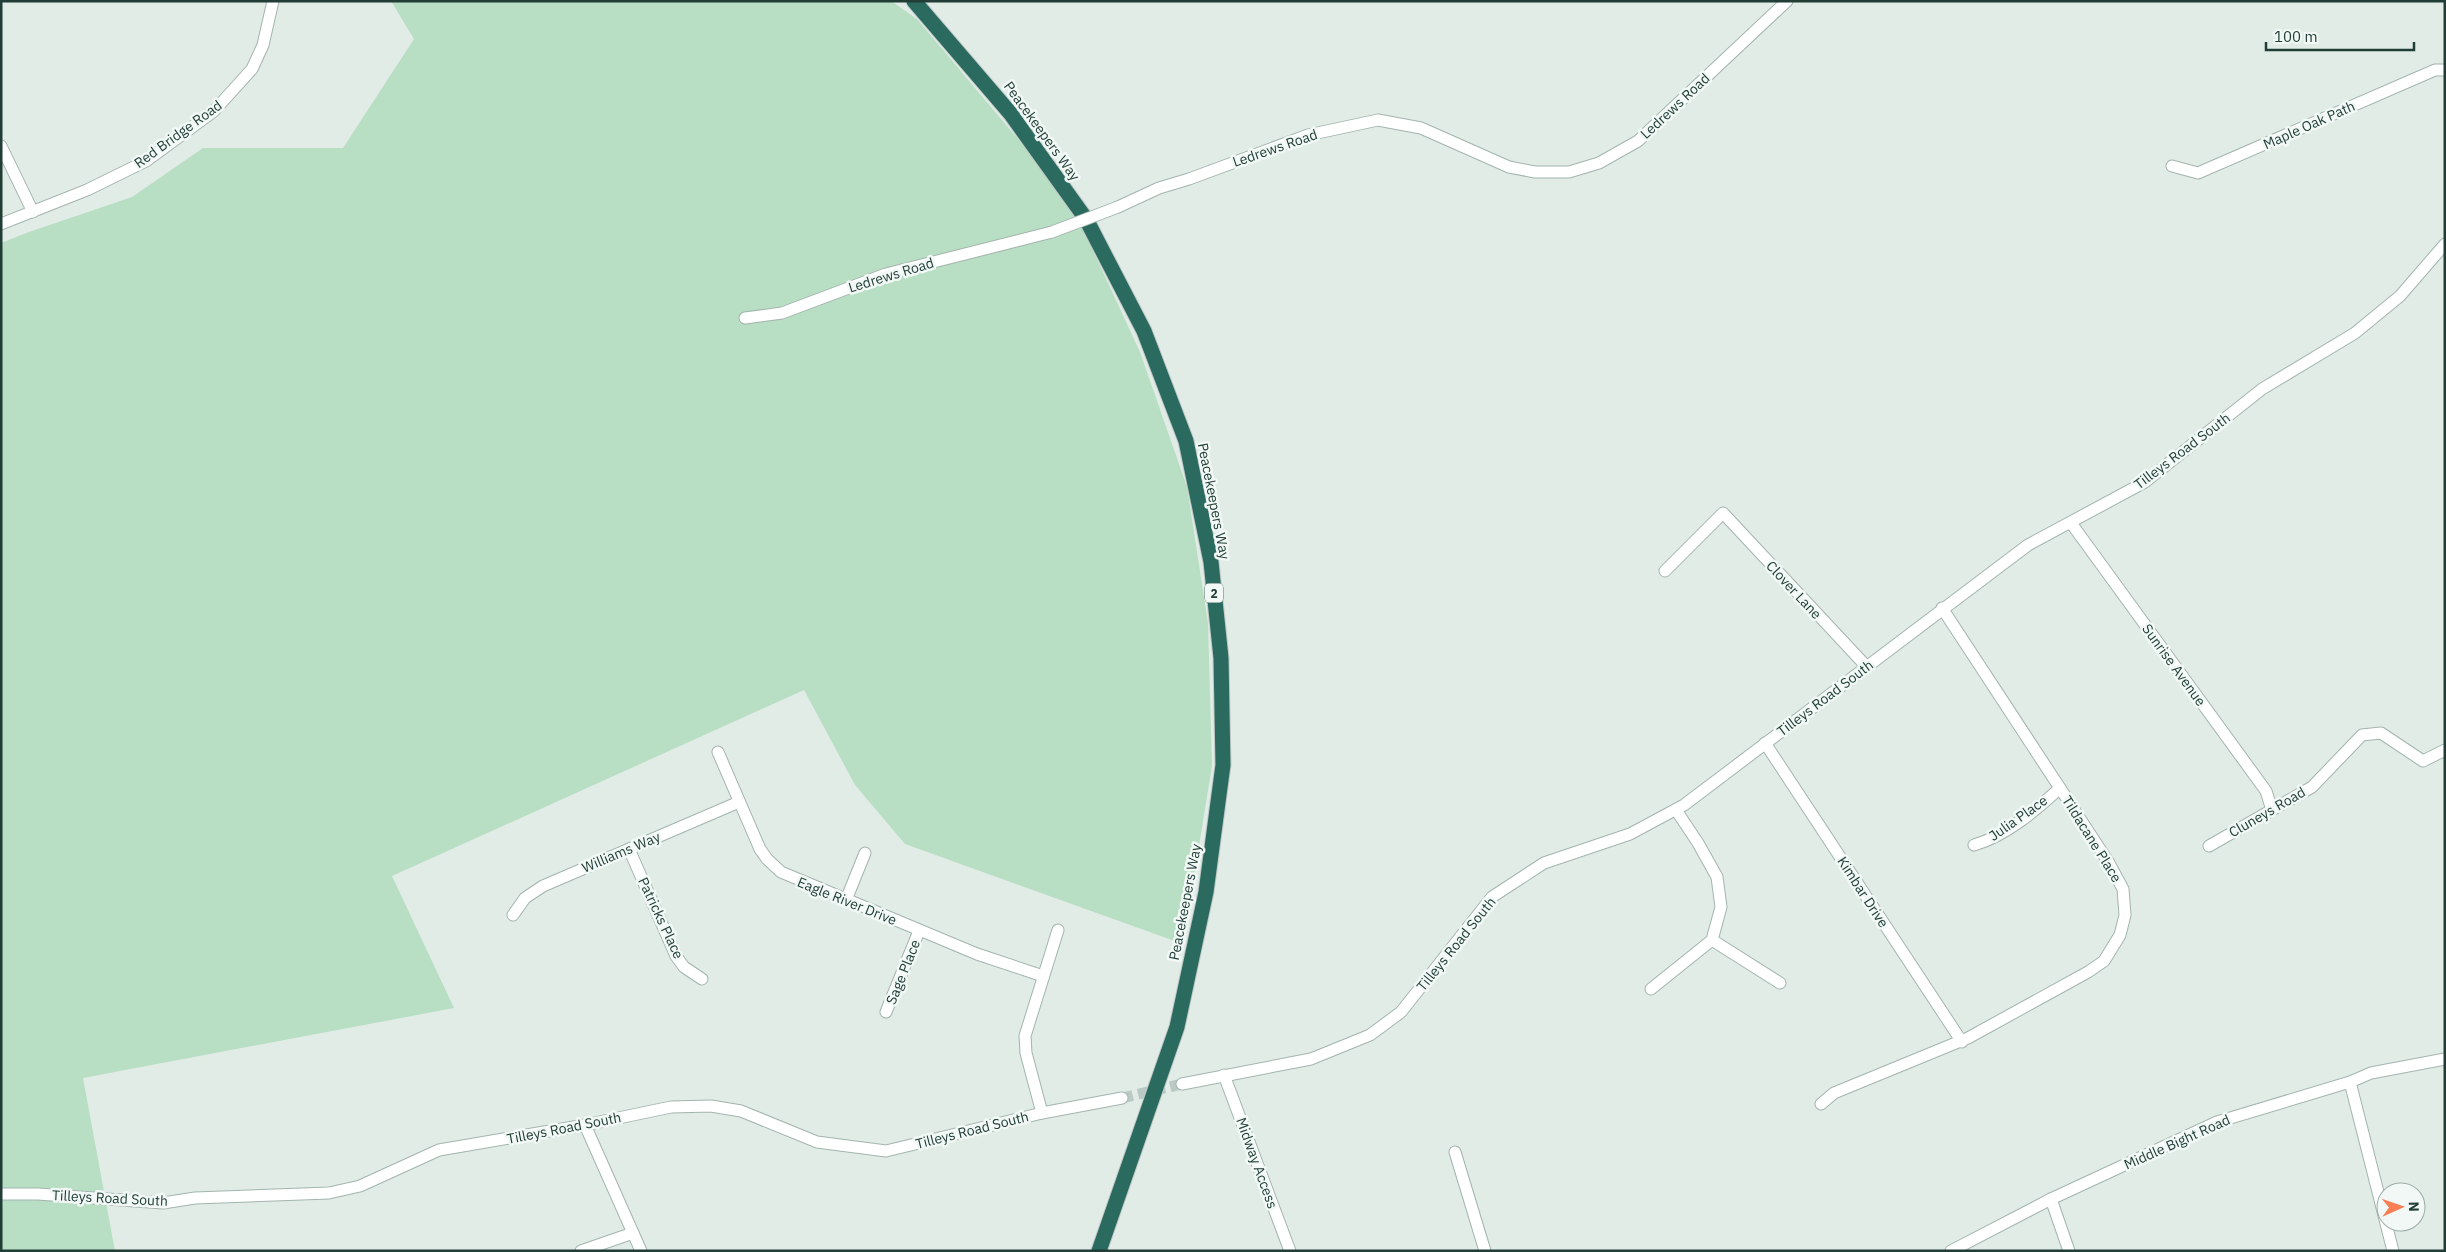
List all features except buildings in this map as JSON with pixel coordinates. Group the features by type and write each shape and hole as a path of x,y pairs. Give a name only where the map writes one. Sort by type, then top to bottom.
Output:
{"highway":[{"name":"Peacekeepers Way","path":"914,1 1010,113 1086,219 1144,330 1186,441 1210,562 1221,658 1223,765 1206,892 1177,1027 1099,1251"}],"street":[{"name":"Red Bridge Road","path":"1,224 87,190 146,161 214,111 252,69 263,45 273,1"},
{"name":"Ledrews Road","path":"745,318 782,313 886,274 1052,232 1118,207 1158,188 1189,179 1308,134 1378,120 1421,128 1509,167 1535,172 1569,172 1592,165 1638,141 1786,1"},
{"name":"Maple Oak Path","path":"2172,166 2198,173 2434,70 2445,70"},
{"path":"1,146 33,212"},
{"name":"Tilleys Road South","path":"1182,1084 1224,1074 1310,1059 1370,1035 1401,1012 1492,897 1544,863 1630,834 1676,810 2028,545 2145,482 2262,388 2355,333 2400,296 2445,244"},
{"name":"Clover Lane","path":"1664,571 1723,513 1866,666"},
{"name":"Sunrise Avenue","path":"2071,523 2266,791 2272,810"},
{"name":"Tildacane Place","path":"1821,1104 1834,1093 1962,1042 2096,966 2109,955 2120,935 2125,915 2122,889 2109,863 1942,608"},
{"name":"Cluneys Road","path":"2209,846 2312,786 2362,735 2381,734 2422,760 2445,750"},
{"name":"Kimbar Drive","path":"1765,743 1962,1042"},
{"name":"Eagle River Drive","path":"718,752 760,848 772,864 791,878 986,958 1043,976"},
{"name":"Julia Place","path":"1974,844 1990,840 2042,804 2060,788"},
{"name":"Williams Way","path":"513,915 520,903 536,889 739,802"},
{"path":"1651,989 1712,940 1721,906 1717,877 1698,843 1676,810"},
{"name":"Patricks Place","path":"630,849 676,956 684,967 702,979"},
{"path":"846,900 865,853"},
{"path":"1042,1113 1025,1044 1028,1020 1058,930"},
{"name":"Sage Place","path":"886,1012 919,931"},
{"path":"1712,940 1780,982"},
{"name":"Middle Bight Road","path":"1951,1251 2051,1199 2217,1122 2350,1082 2370,1073 2445,1059"},
{"name":"Midway Access","path":"1224,1074 1290,1251"},
{"path":"2350,1082 2392,1251"},
{"name":"Tilleys Road South","path":"1,1194 38,1194 162,1203 195,1198 329,1192 360,1186 439,1150 585,1125 672,1107 711,1106 741,1111 817,1142 886,1151 1042,1113 1122,1098"},
{"path":"585,1125 642,1251"},
{"path":"1455,1152 1485,1251"},
{"path":"2051,1199 2069,1251"},
{"path":"581,1251 633,1232"}],"green space":[{"path":"391,1 891,1 917,19 1028,151 1084,231 1140,352 1187,487 1208,623 1212,766 1183,944 905,844 855,785 804,690 392,876 454,1008 83,1078 115,1251 1,1251 1,243 132,197 203,148 343,148 414,39"}],"tunnel":[{"path":"1122,1098 1182,1084"}]}
